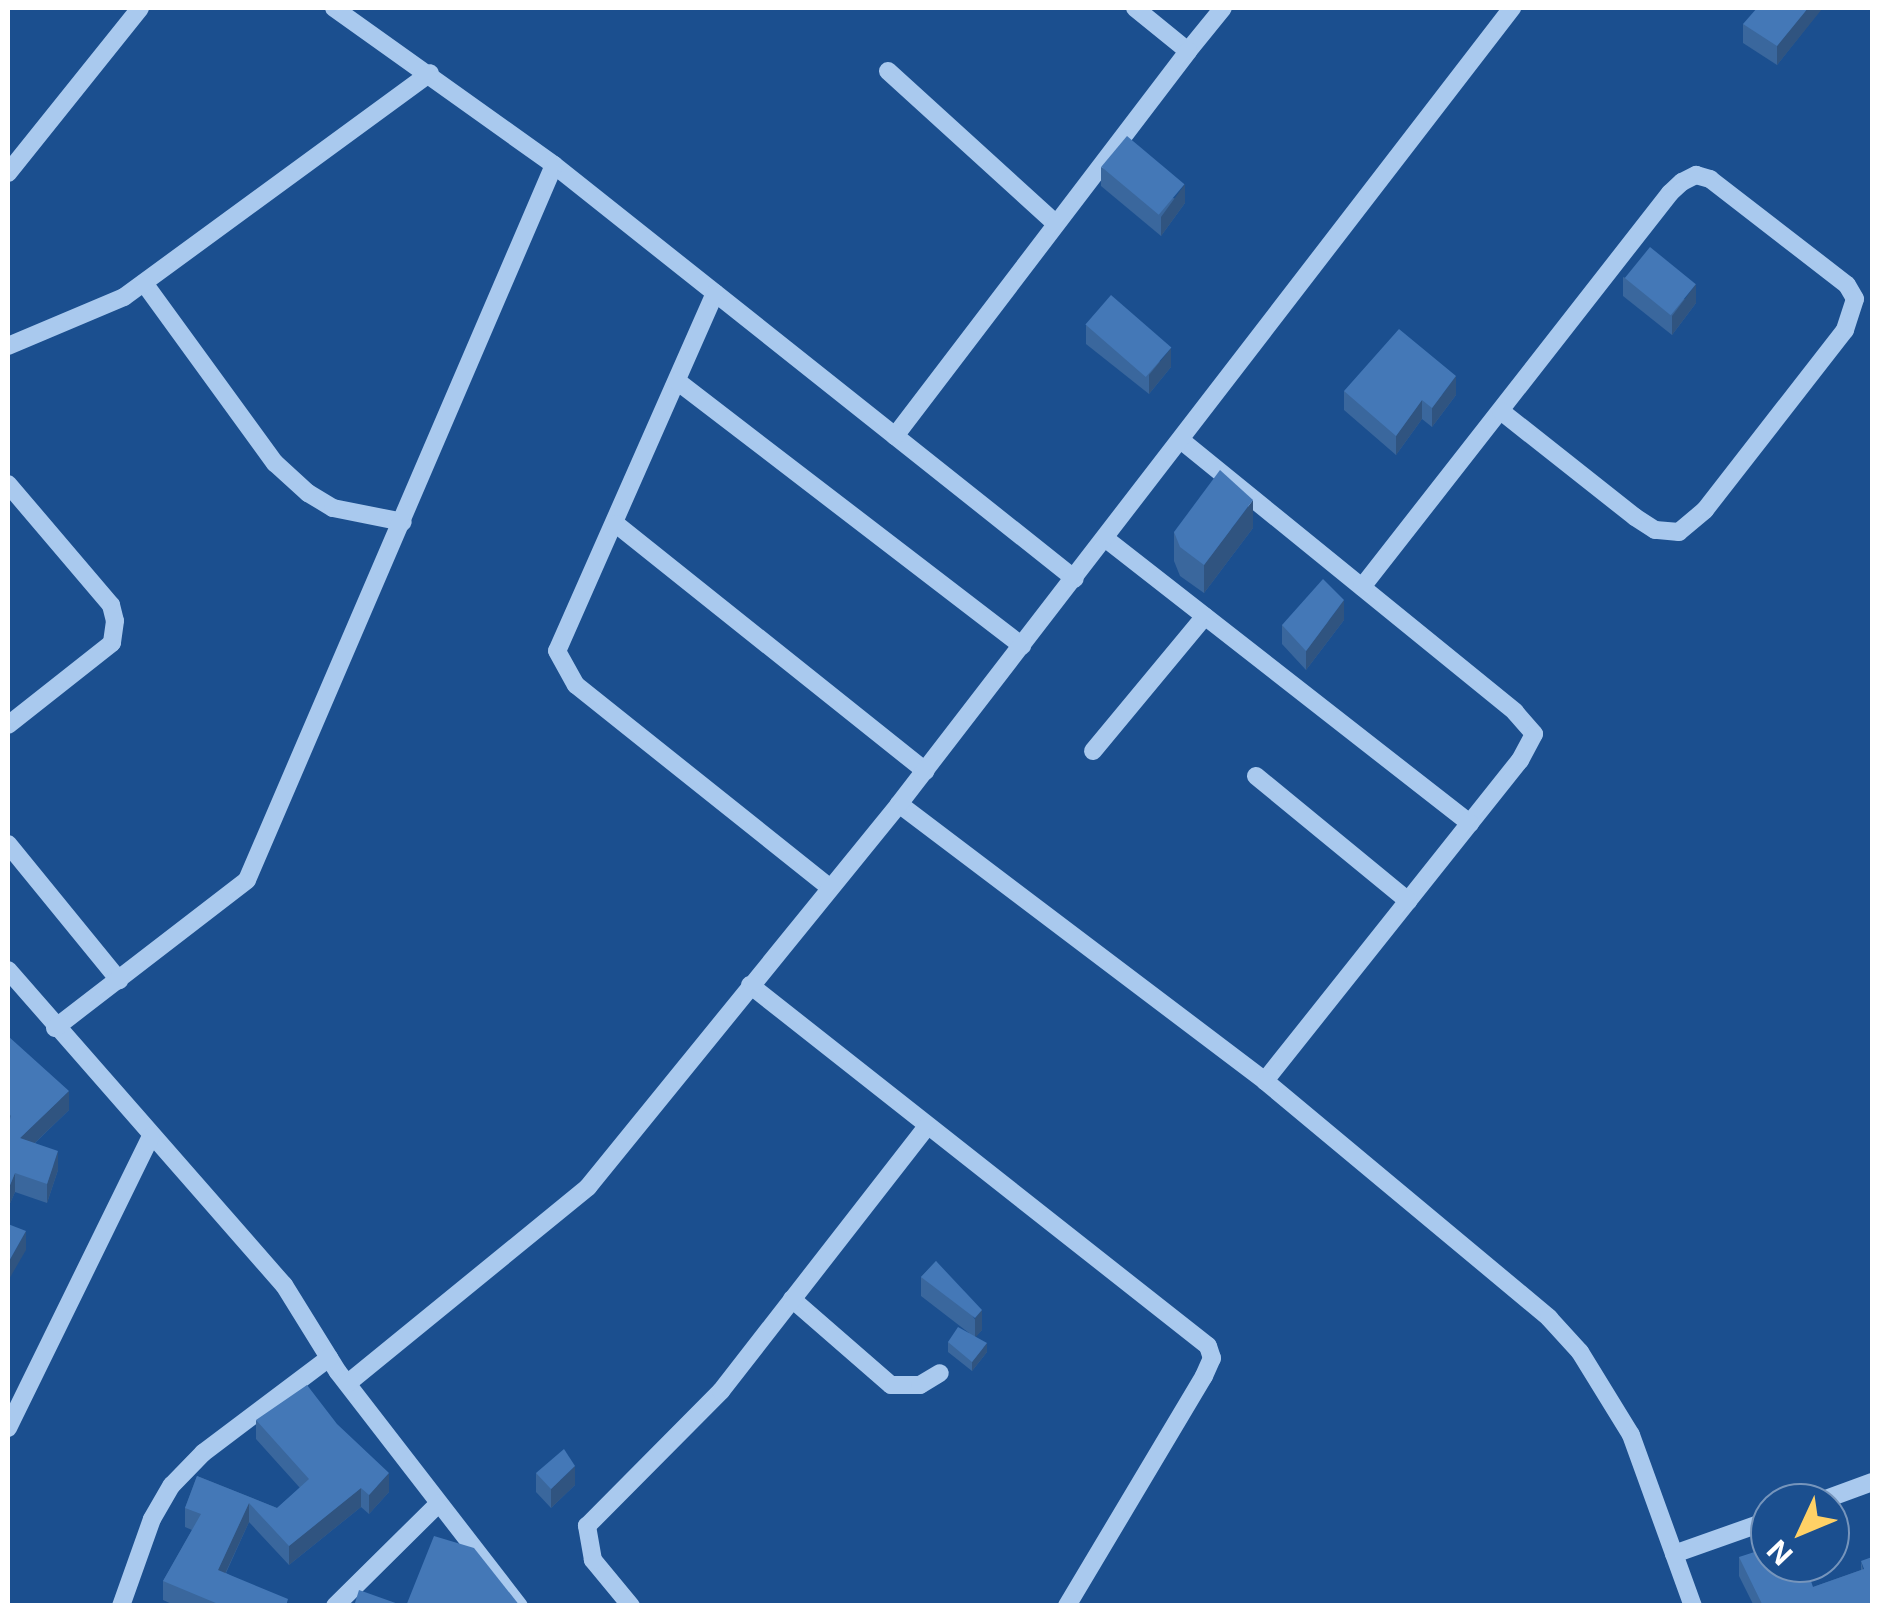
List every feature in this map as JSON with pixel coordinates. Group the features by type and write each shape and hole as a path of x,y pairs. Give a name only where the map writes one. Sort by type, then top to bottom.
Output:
{"street":[{"path":"8,172 140,8"},
{"path":"334,8 554,165 1074,579"},
{"path":"1134,8 1188,51"},
{"path":"895,436 1223,8"},
{"path":"348,1383 588,1188 899,804 1106,539 1503,11"},
{"path":"888,71 1056,224"},
{"path":"8,346 70,325 144,283 430,73"},
{"path":"55,1028 246,880 554,165"},
{"path":"1362,587 1670,193 1696,175 1847,285 1855,300 1845,330 1705,510 1678,532 1655,530 1635,517 1501,411"},
{"path":"144,283 276,463 308,493 333,508 403,522"},
{"path":"715,293 557,651 560,664 576,685 830,888"},
{"path":"677,380 1022,646"},
{"path":"1182,441 1534,734 1470,823 1264,1081"},
{"path":"8,484 111,605 115,621 112,644 8,725"},
{"path":"616,524 925,771"},
{"path":"1106,539 1470,823"},
{"path":"1093,751 1205,616"},
{"path":"1256,776 1408,901"},
{"path":"899,804 1264,1081 1480,1256 1580,1352 1630,1435 1693,1606"},
{"path":"8,844 118,980"},
{"path":"8,970 284,1285 328,1358 519,1606"},
{"path":"750,985 1196,1334 1212,1358 1067,1606"},
{"path":"630,1606 593,1560 588,1526 680,1438 928,1126"},
{"path":"8,1428 152,1136"},
{"path":"792,1299 891,1385 920,1385 940,1373"},
{"path":"122,1606 152,1519 172,1485 202,1453 328,1358"},
{"path":"334,1606 439,1502"},
{"path":"1674,1554 1750,1527"}],"building":[{"path":"1757,8 1808,8 1777,46 1743,24"},
{"path":"1127,136 1184,184 1159,215 1101,167"},
{"path":"1650,247 1696,284 1671,315 1625,278"},
{"path":"1111,295 1171,347 1146,377 1085,324"},
{"path":"1399,329 1456,376 1432,408 1422,400 1396,436 1344,391"},
{"path":"1220,470 1253,500 1204,565 1180,547 1174,532"},
{"path":"1323,579 1344,600 1306,651 1282,625"},
{"path":"8,1036 69,1091 20,1138 58,1151 47,1184 15,1173 8,1190 11,1116"},
{"path":"8,1224 26,1231 8,1263"},
{"path":"936,1261 982,1310 975,1318 921,1277"},
{"path":"958,1327 987,1343 972,1362 948,1342"},
{"path":"307,1385 337,1424 389,1473 369,1495 361,1488 289,1546 249,1503 218,1570 288,1599 286,1606 223,1606 163,1581 201,1514 185,1508 197,1476 277,1508 309,1479 256,1420"},
{"path":"564,1449 575,1466 551,1489 536,1473"},
{"path":"434,1536 474,1548 520,1606 406,1606"},
{"path":"1750,1553 1750,1579 1739,1557"},
{"path":"1872,1557 1872,1606 1763,1606 1752,1583 1812,1583 1813,1587 1850,1583 1850,1574 1864,1569 1861,1561"},
{"path":"359,1590 404,1606 354,1606"}]}
